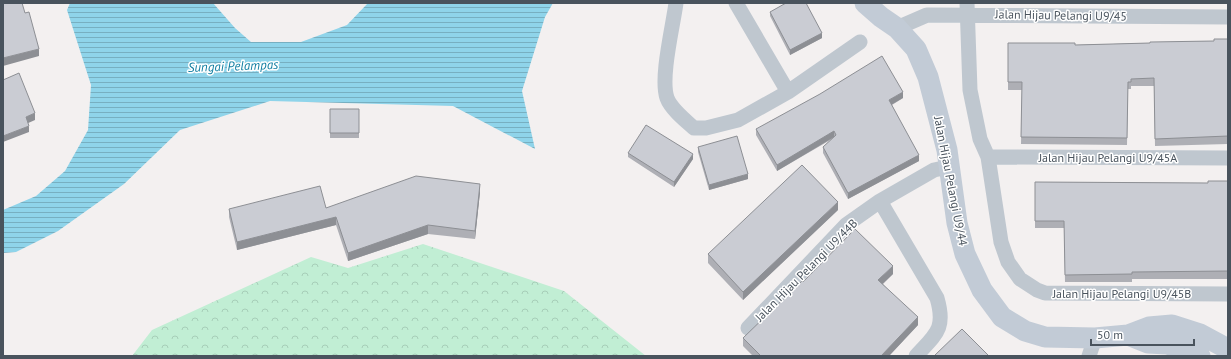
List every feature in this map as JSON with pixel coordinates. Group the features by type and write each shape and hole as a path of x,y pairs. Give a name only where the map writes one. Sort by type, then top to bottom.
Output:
{"street":[{"path":"676,3 664,79 667,99 680,116 694,128 706,128 738,120 788,92 860,42"},
{"path":"736,3 788,92"},
{"name":"Jalan Hijau Pelangi U9/44","path":"865,3 897,28 916,49 928,77 946,150 957,223 965,254 982,290 1002,316 1025,331 1092,347 1149,327 1172,325 1224,344"},
{"path":"967,9 970,90 980,139 988,157"},
{"name":"Jalan Hijau Pelangi U9/45","path":"897,28 927,15 967,9 1228,17"},
{"name":"Jalan Hijau Pelangi U9/45A","path":"988,157 1228,158"},
{"name":"Jalan Hijau Pelangi U9/45B","path":"988,157 1001,242 1008,262 1020,279 1036,290 1045,292 1228,294"},
{"name":"Jalan Hijau Pelangi U9/44B","path":"748,328 846,225 880,201 934,170 948,167"},
{"path":"880,201 937,298 940,309 941,324 936,334 916,356"},
{"name":"Jalan Hijau Pelangi U9/44","path":"1128,335 1148,342 1167,344 1190,350 1200,356"}],"green space":[{"path":"423,244 564,291 646,356 132,356 152,330 311,257 348,268"}],"water":[{"name":"Sungai Pelampas","path":"70,3 213,3 235,28 251,42 301,42 347,25 368,3 553,3 545,17 522,91 535,149 453,106 270,101 180,130 124,184 58,231 16,252 3,253 3,210 36,196 65,171 88,130 91,85 67,10"}],"building":[{"path":"3,3 22,3 25,13 29,12 39,49 3,58"},
{"path":"786,3 806,3 822,33 790,50 770,12"},
{"path":"1214,39 1228,39 1228,136 1155,139 1154,78 1131,79 1131,82 1128,82 1127,138 1021,137 1022,82 1008,82 1008,43 1075,43 1075,45 1214,41"},
{"path":"882,56 903,92 889,100 919,155 848,193 823,147 836,135 834,131 777,165 756,129 820,94"},
{"path":"19,73 35,113 26,117 29,126 3,136 3,80"},
{"path":"330,109 359,109 359,133 330,133"},
{"path":"646,125 693,154 674,182 628,153"},
{"path":"737,136 748,174 709,185 698,147"},
{"path":"802,165 838,202 743,292 708,254"},
{"path":"416,176 480,184 475,231 428,225 348,253 336,217 237,242 229,209 320,186 326,208"},
{"path":"1208,181 1228,181 1228,271 1132,272 1132,274 1065,275 1064,221 1035,221 1035,182 1208,183"},
{"path":"855,229 893,266 878,280 918,317 881,356 761,356 743,338 802,281 803,282"},
{"path":"962,329 989,356 934,356"}]}
